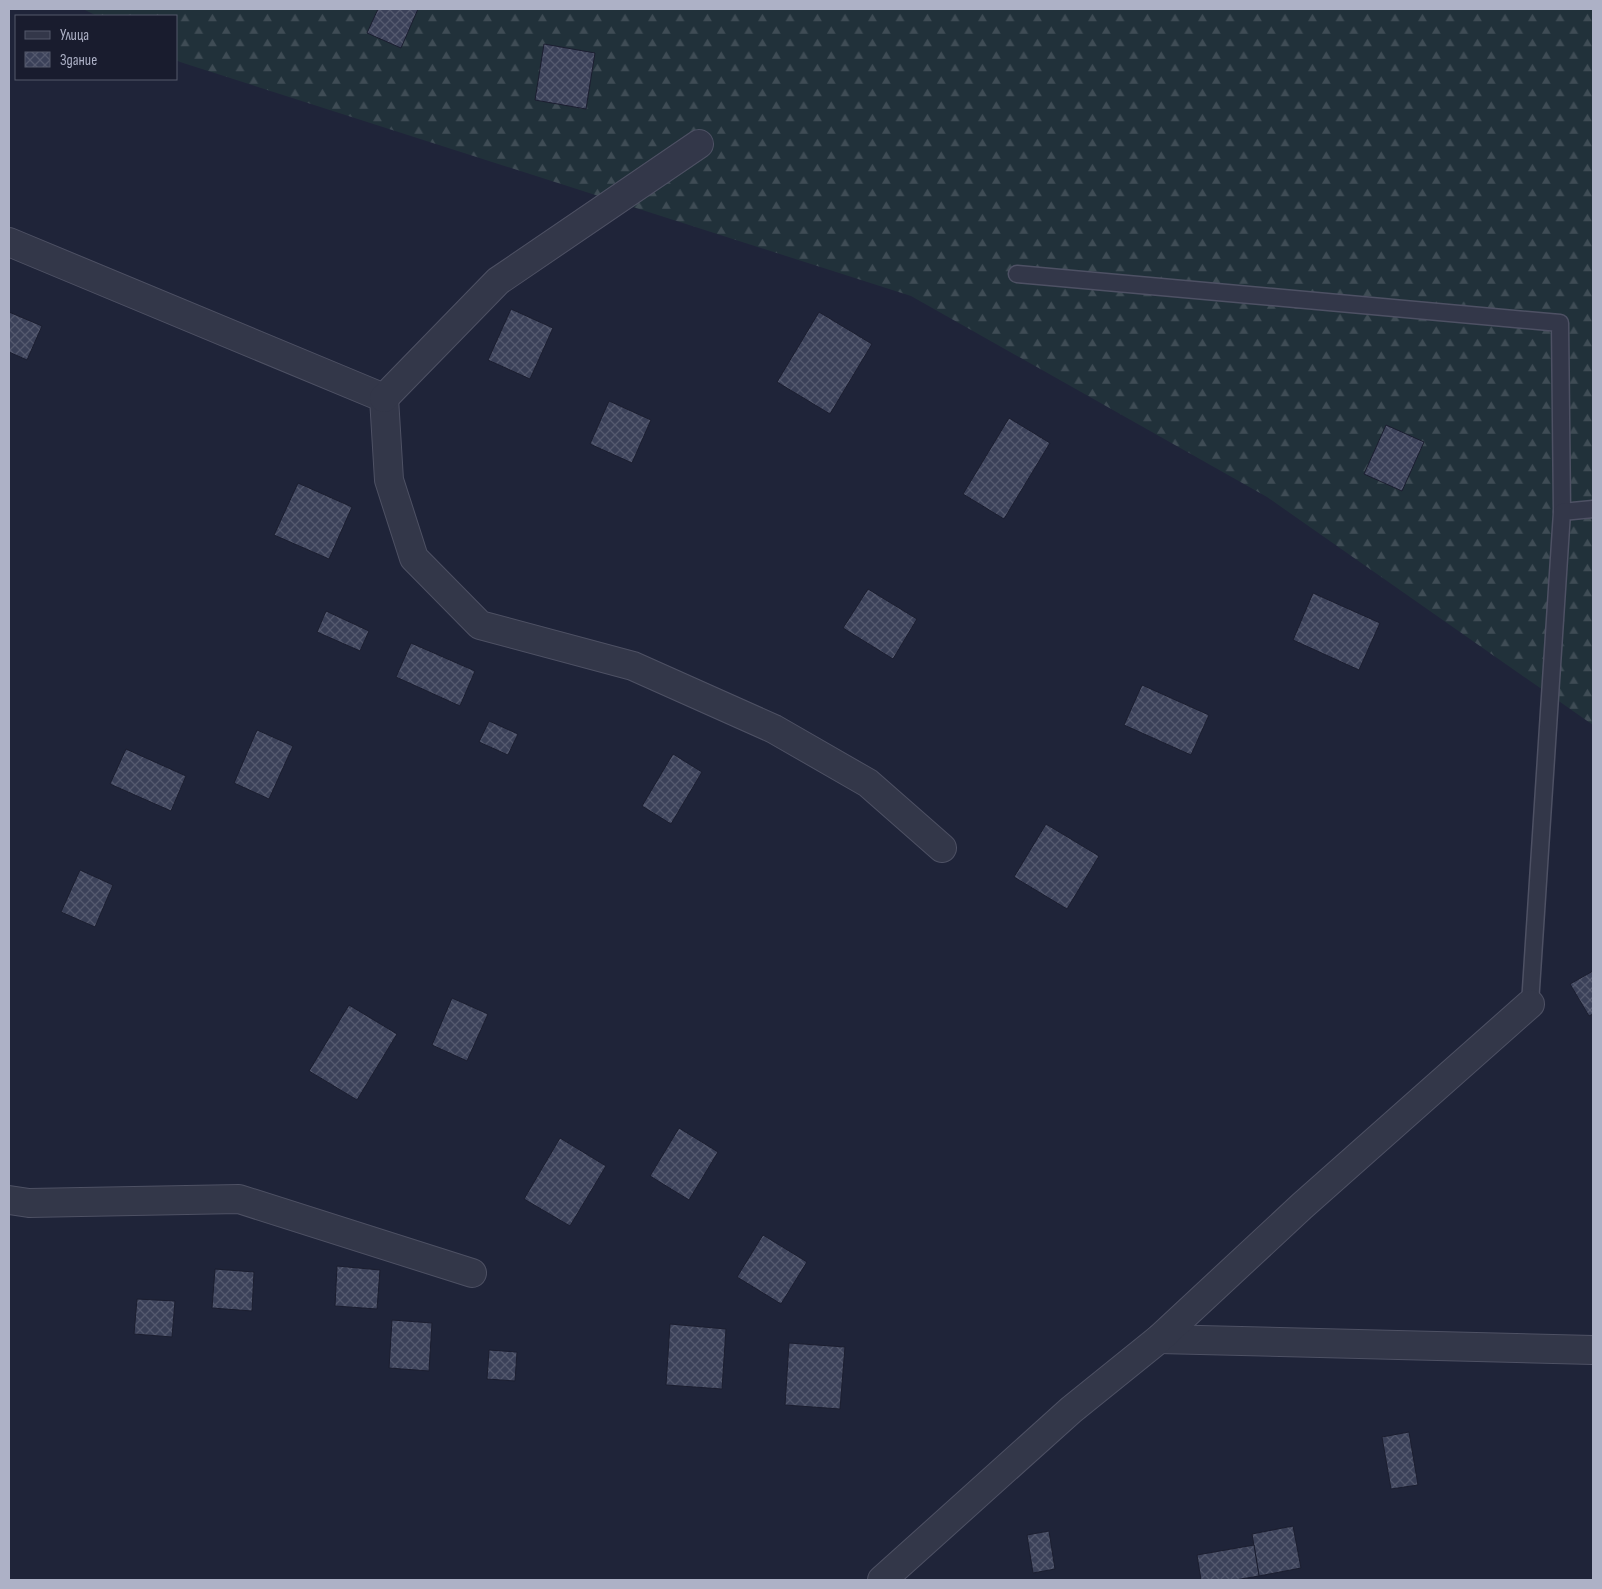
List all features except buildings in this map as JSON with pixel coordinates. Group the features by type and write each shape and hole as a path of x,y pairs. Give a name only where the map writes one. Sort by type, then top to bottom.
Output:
{"street":[{"path":"699,144 498,281 384,398 389,480 414,558 480,625 632,666 774,729 868,784 942,848"},
{"path":"9,242 384,398"},
{"path":"882,1580 1071,1410 1159,1339 1302,1206 1530,1004"},
{"path":"9,1200 29,1203 239,1199 472,1273"},
{"path":"1159,1339 1593,1350"}],"lane":[{"path":"1017,274 1560,323 1562,512 1530,1004"},
{"path":"1562,512 1593,509"}],"green space":[{"path":"83,9 1593,9 1593,725 1267,497 911,296 180,62 178,61 178,15 95,15"}]}
